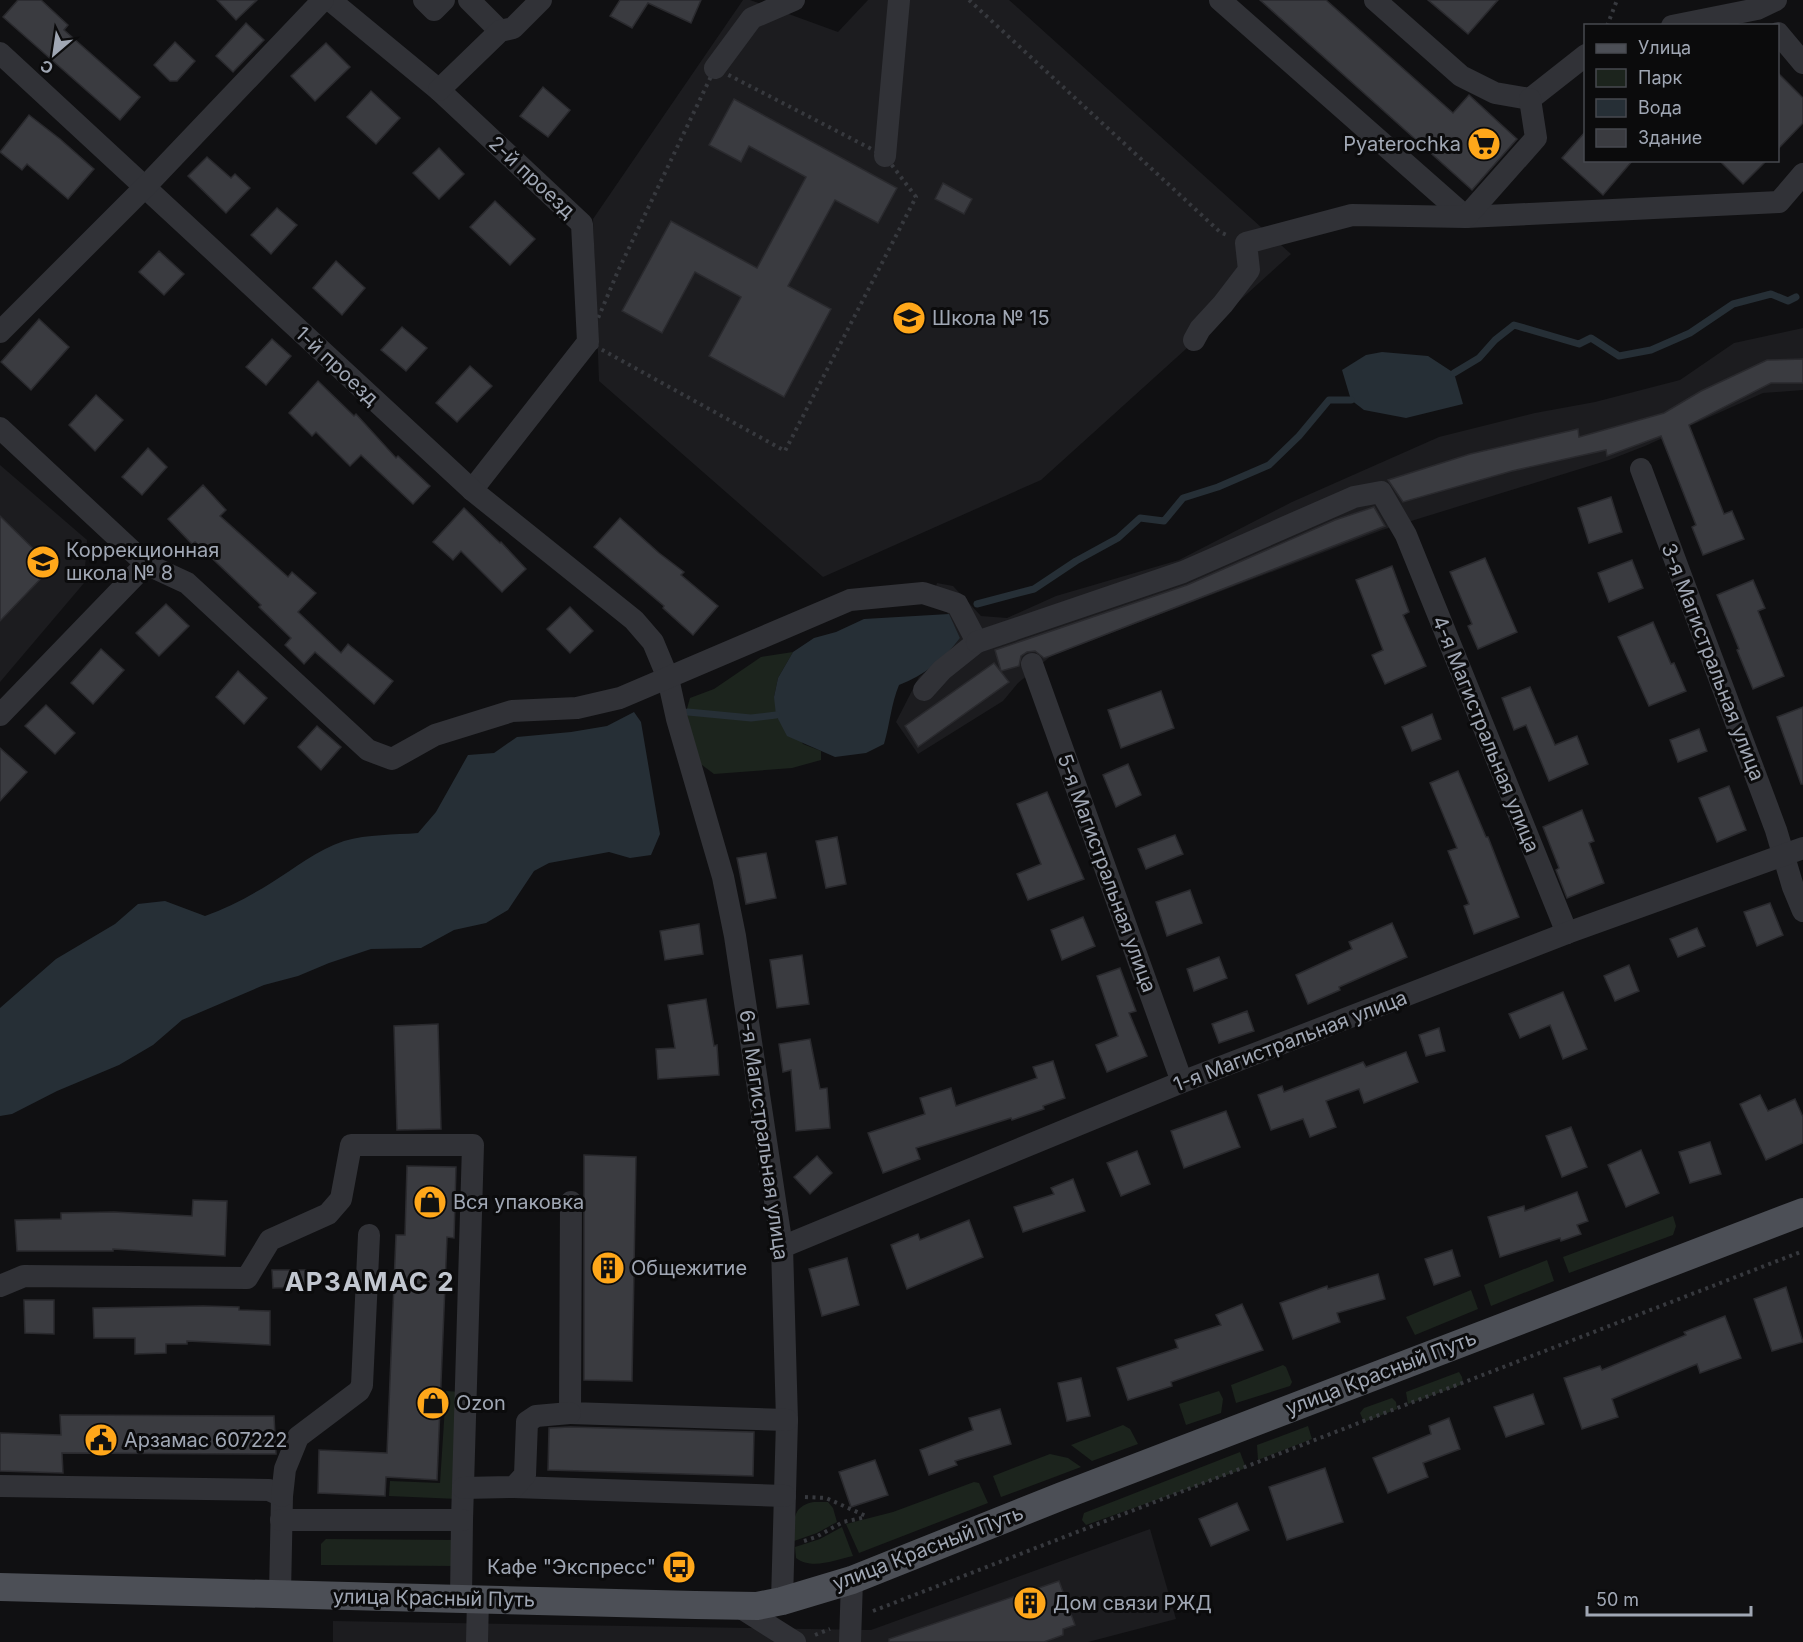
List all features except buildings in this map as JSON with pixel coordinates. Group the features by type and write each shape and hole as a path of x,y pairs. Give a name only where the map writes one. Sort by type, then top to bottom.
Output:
{"main road":[{"name":"улица Красный Путь","path":"0,1587 738,1606 757,1606 782,1601 852,1580 1062,1496 1803,1212"}],"street":[{"path":"0,333 144,188 323,0"},
{"name":"2-й проезд","path":"330,0 439,90 582,224 588,342"},
{"path":"424,0 434,10 444,0"},
{"path":"469,0 500,31"},
{"path":"439,90 500,31 513,28 541,0"},
{"path":"715,68 752,18 794,0"},
{"path":"885,156 899,0"},
{"path":"1220,0 1466,217"},
{"path":"1375,0 1461,76 1495,93 1530,99 1584,57"},
{"path":"1685,24 1768,11"},
{"path":"1779,34 1803,63"},
{"name":"1-й проезд","path":"0,54 472,490 634,620 653,642 669,678"},
{"path":"1466,217 1536,138 1530,99"},
{"path":"1194,340 1249,270 1246,243 1352,215 1466,217 1779,202 1803,174"},
{"path":"472,490 588,342"},
{"path":"0,428 146,564 187,583 368,750 392,759 435,735 512,711 578,708 620,698 850,600 923,593 957,604 977,642 942,669 924,690"},
{"name":"3-я Магистральная улица","path":"1641,469 1794,852 1793,886 1803,911"},
{"name":"4-я Магистральная улица","path":"977,642 1183,572 1354,497 1381,492 1406,535 1568,933"},
{"path":"0,715 146,564"},
{"name":"5-я Магистральная улица","path":"1032,664 1182,1082"},
{"name":"6-я Магистральная улица","path":"669,678 677,719 723,877 735,936 782,1248 787,1420 782,1601"},
{"name":"1-я Магистральная улица","path":"782,1248 1182,1082 1568,933 1794,852"},
{"path":"0,1286 24,1276 247,1278 270,1240 328,1214 341,1199 351,1145 473,1145 462,1520 477,1642"},
{"path":"570,1413 571,1202"},
{"path":"280,1594 281,1520 285,1469 298,1437 359,1391 362,1385 369,1235"},
{"path":"514,1487 525,1475 527,1422 537,1416 570,1413 787,1420"},
{"path":"0,1486 269,1490 282,1496"},
{"path":"463,1488 514,1487 785,1496"},
{"path":"281,1520 462,1520"},
{"path":"850,1642 852,1580"},
{"path":"738,1606 803,1640"}],"path":[{"path":"969,0 1220,232 1246,243"},
{"path":"1608,24 1617,0"},
{"path":"715,68 885,156 916,197 785,451 588,342 618,270 715,68"},
{"path":"803,1640 850,1619 1803,1251"},
{"path":"784,1533 795,1544 843,1522 866,1517 826,1498 785,1496"}],"shaded area":[{"name":"Школа № 15","path":"743,0 750,0 838,32 868,0 1009,0 1291,254 1041,480 823,577 599,381 593,219"},
{"path":"1803,328 1803,390 1763,393 1609,460 1382,530 1051,656 1018,683 1003,701 918,754 896,722 919,677 947,654 960,638 946,610 930,605 937,583 953,586 981,616 1007,618 1056,596 1179,560 1292,502 1439,437 1535,413 1595,402 1680,380 1734,343"},
{"name":"Коррекционная школа № 8","path":"0,465 87,540 84,583 0,682"},
{"path":"1150,1529 1176,1619 1088,1642 333,1642 333,1621 871,1630"}],"green space":[{"path":"793,652 778,678 774,697 803,744 821,751 821,760 792,768 714,774 698,762 685,716 690,698 714,689 761,657"},
{"path":"1673,1216 1676,1226 1673,1235 1569,1273 1563,1257"},
{"path":"1547,1260 1554,1281 1491,1306 1484,1285"},
{"path":"1471,1290 1478,1309 1415,1335 1406,1317"},
{"path":"1283,1365 1292,1382 1290,1386 1236,1403 1231,1385"},
{"path":"1459,1372 1463,1384 1408,1404 1406,1392"},
{"path":"446,1391 462,1392 458,1499 389,1496 390,1481 440,1483"},
{"path":"1219,1391 1223,1399 1221,1413 1186,1425 1179,1404"},
{"path":"1392,1398 1396,1402 1397,1409 1364,1422 1360,1413 1364,1408"},
{"path":"1123,1425 1130,1429 1138,1444 1092,1461 1071,1445"},
{"path":"1308,1426 1312,1439 1258,1460 1257,1445"},
{"path":"1240,1452 1246,1468 1086,1525 1082,1520 1084,1513"},
{"path":"1050,1454 1068,1458 1081,1467 1001,1497 993,1476"},
{"path":"974,1482 979,1483 988,1503 859,1553 846,1524 893,1512"},
{"path":"814,1502 828,1502 833,1508 837,1522 817,1533 794,1541 795,1516 801,1507"},
{"path":"842,1527 853,1556 816,1564 802,1562 796,1558 795,1547 820,1539"},
{"path":"326,1539 457,1540 457,1566 321,1565 321,1544"}],"water":[{"path":"1382,352 1428,356 1454,373 1463,404 1406,418 1364,410 1351,400 1342,370 1366,355"},
{"path":"949,614 960,638 933,666 899,685 884,744 866,753 835,757 787,736 776,715 774,697 778,678 793,652 814,638 836,632 864,619"},
{"path":"634,712 641,722 660,834 651,855 630,858 609,852 549,863 534,871 508,910 486,923 454,930 421,948 371,949 298,976 264,985 182,1020 153,1045 119,1065 57,1091 12,1114 0,1116 0,1008 56,959 115,924 138,904 165,901 205,916 214,913 255,893 315,854 344,841 362,837 418,833 436,812 468,755 494,753 517,737 607,726"}],"waterway":[{"path":"1454,373 1479,358 1495,340 1514,325 1579,344 1591,338 1619,356 1651,350 1690,333 1733,304 1771,294 1788,301 1796,297"},
{"path":"977,604 1034,589 1076,561 1118,538 1140,518 1164,521 1183,498 1218,487 1269,465 1299,436 1329,400 1351,400"},
{"path":"688,712 751,718 776,715"}],"place":[{"name":"Pyaterochka","path":"1484,144"},
{"name":"Школа № 15","path":"909,318"},
{"name":"Коррекционная школа № 8","path":"43,562"},
{"name":"Вся упаковка","path":"430,1202"},
{"name":"Общежитие","path":"608,1268"},
{"name":"Ozon","path":"433,1403"},
{"name":"Арзамас 607222","path":"101,1440"},
{"name":"Кафе \"Экспресс\"","path":"679,1567"},
{"name":"Дом связи РЖД","path":"1030,1603"}],"district":[{"name":"АРЗАМАС 2","path":"370,1282"}]}
